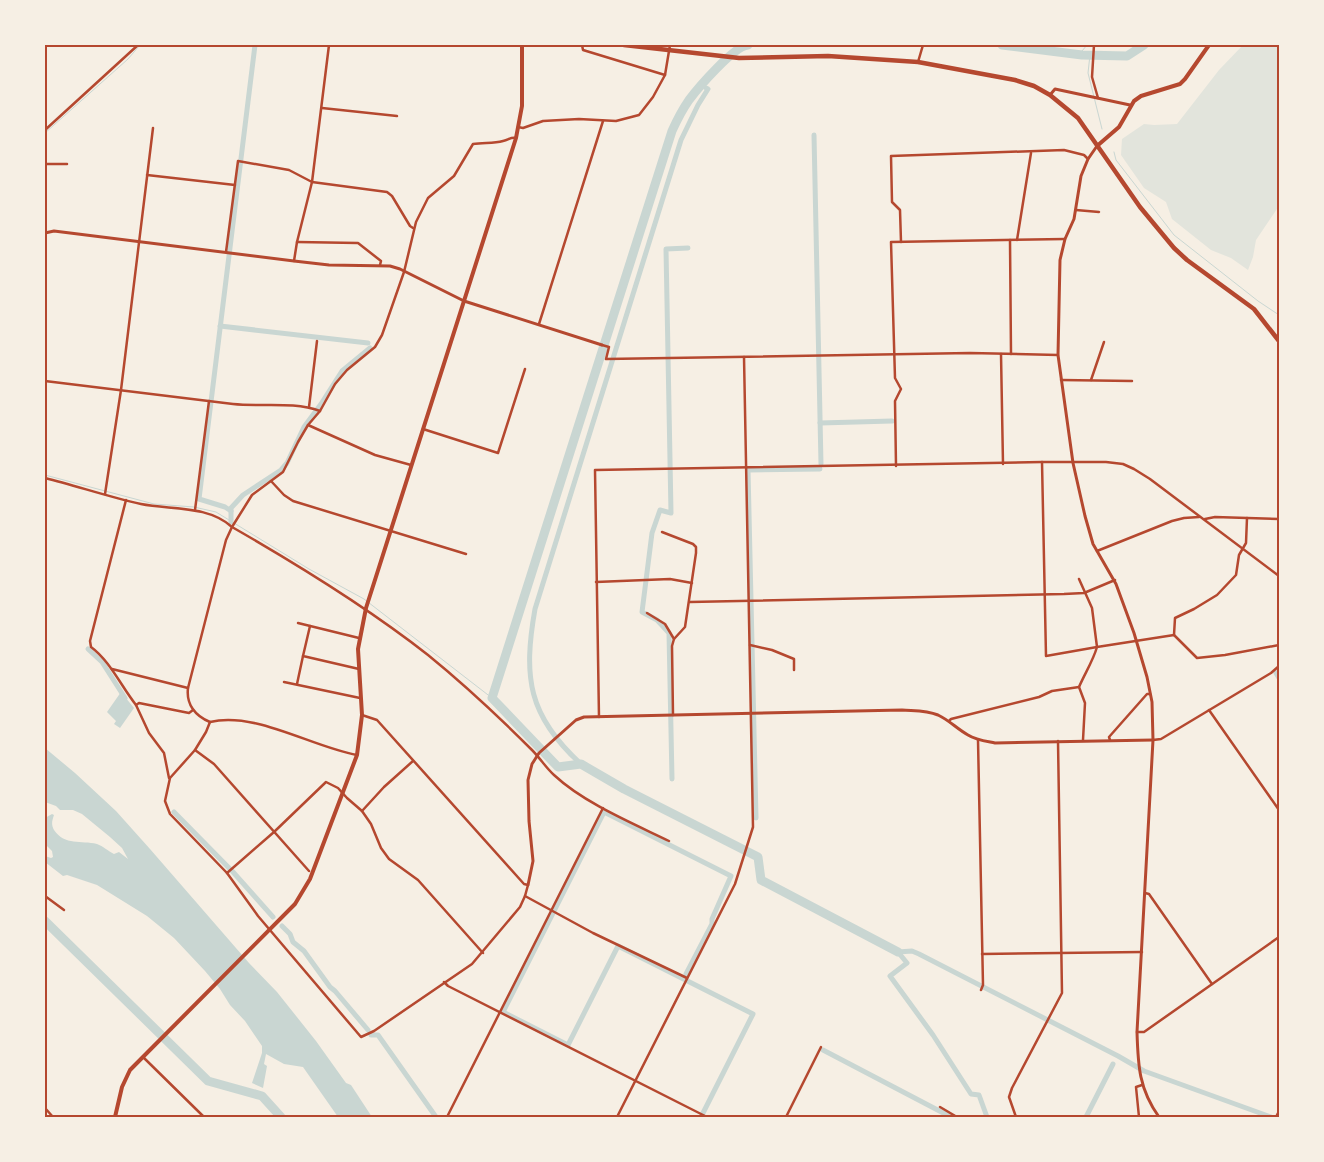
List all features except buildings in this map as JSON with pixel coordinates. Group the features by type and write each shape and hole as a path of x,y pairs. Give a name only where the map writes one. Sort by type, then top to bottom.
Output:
{"main road":[{"path":"115,1117 125,1078 142,1056 295,904 310,879 343,793 357,755 362,715 359,638 366,608 516,138 522,106 522,45"},
{"path":"627,45 670,48 739,58 828,56 918,62 962,68 1034,86 1050,95 1078,118 1140,208 1174,248 1254,309 1279,341"},
{"path":"1097,146 1119,127 1130,106 1141,96 1180,84 1209,45"}],"street":[{"path":"45,130 138,45"},
{"path":"294,261 312,182 329,45"},
{"path":"582,45 583,50 665,75"},
{"path":"918,62 923,45"},
{"path":"1094,45 1092,77 1098,98"},
{"path":"518,127 523,128 543,121 579,119 616,121 640,115 665,75 670,48"},
{"path":"1050,95 1055,89 1130,106"},
{"path":"321,108 398,116"},
{"path":"539,324 603,121"},
{"path":"106,494 121,390 153,128"},
{"path":"357,755 261,724 218,720 210,722 193,710 187,697 188,688 226,540 252,495 283,472 308,426 320,411 336,384 347,370 375,347 382,335 404,272 413,228 428,198 454,176 473,144 482,142 494,143 516,138"},
{"path":"1097,146 1088,159 1079,185 1074,219 1065,239 1060,269 1058,355 1073,463 1085,516 1097,551 1123,600 1150,694 1153,740 1137,1032 1139,1073 1142,1085 1159,1117"},
{"path":"901,242 900,210 892,202 891,156 1064,150 1084,155 1088,159"},
{"path":"1017,240 1031,152"},
{"path":"226,252 238,161 288,170 312,182 388,192 413,228"},
{"path":"45,164 67,164"},
{"path":"147,175 235,185"},
{"path":"1076,210 1099,212"},
{"path":"45,233 54,231 329,265 390,266 464,301 610,347 606,359 894,354 1058,355"},
{"path":"896,466 895,401 901,389 895,378 891,242 1065,239"},
{"path":"1010,240 1011,354"},
{"path":"297,242 358,243 381,261 380,265"},
{"path":"309,407 317,341"},
{"path":"1091,380 1104,342"},
{"path":"1000,354 1002,464"},
{"path":"617,1117 735,884 753,827 744,357"},
{"path":"423,429 498,454 524,369"},
{"path":"1061,380 1132,381"},
{"path":"45,381 254,406 288,405 309,407 320,411"},
{"path":"195,508 209,401"},
{"path":"308,426 375,455 411,465"},
{"path":"1042,462 1046,656 1174,635"},
{"path":"599,717 595,470 1042,462 1106,462 1123,464 1150,479 1279,576"},
{"path":"45,478 126,500 169,508 195,508 224,520 366,608 429,656 482,701 538,754 554,775 603,808 669,841"},
{"path":"271,481 284,495 293,501 466,554"},
{"path":"126,500 90,641 91,647 104,659 136,705 149,733 164,754 170,778 165,801 170,814 230,871 258,916 271,928 361,1038 472,964 520,908 526,896 533,861 529,821 528,780 532,764 538,754 576,720 584,717 902,710 924,711 936,714 949,721 968,736 995,743 1153,740 1160,739 1271,673 1279,666"},
{"path":"1097,551 1184,518 1279,519"},
{"path":"1247,518 1246,543 1239,555 1236,575 1217,595 1175,618 1174,635 1197,658 1279,645"},
{"path":"662,532 693,544 696,547 690,602 685,627 674,639 672,646 674,715"},
{"path":"1079,579 1092,608 1097,647 1094,659 1089,665 1079,687 1085,703 1084,740"},
{"path":"596,582 670,580 692,583"},
{"path":"690,602 749,599 1084,593 1114,580"},
{"path":"647,612 665,624 674,639"},
{"path":"298,622 359,638"},
{"path":"297,684 310,626"},
{"path":"750,645 772,650 794,659 794,670"},
{"path":"303,656 359,669"},
{"path":"110,669 188,688"},
{"path":"284,682 362,698"},
{"path":"949,721 968,714 1039,697 1052,692 1079,687"},
{"path":"1110,740 1109,737 1147,694 1150,694"},
{"path":"136,705 189,712 193,710"},
{"path":"1209,710 1279,810"},
{"path":"362,715 377,720 524,884 528,885"},
{"path":"170,778 196,750 210,722"},
{"path":"978,740 983,985 980,990"},
{"path":"1016,1117 1009,1097 1012,1088 1062,993 1058,741"},
{"path":"196,750 214,764 309,871"},
{"path":"362,810 413,761"},
{"path":"230,871 326,782 338,788 362,810 389,860 418,880 483,953"},
{"path":"447,1117 603,808"},
{"path":"1145,894 1149,894 1212,984"},
{"path":"45,896 64,910"},
{"path":"526,896 593,933 687,978"},
{"path":"1137,1032 1144,1032 1279,937"},
{"path":"982,954 1142,952"},
{"path":"444,982 448,986 500,1013 707,1117"},
{"path":"786,1117 821,1047"},
{"path":"142,1056 204,1117"},
{"path":"1139,1117 1136,1087 1142,1085"},
{"path":"940,1107 957,1117"},
{"path":"45,1108 53,1117"},
{"path":"1276,1117 1279,1111"},
{"path":"46,1117 50,1114"}],"shaded area":[{"path":"1243,45 1279,45 1279,206 1256,240 1248,270 1231,258 1211,250 1172,219 1166,202 1144,188 1121,155 1122,139 1144,124 1177,124 1219,70"},
{"path":"121,692 134,708 120,728 114,724 116,721 107,712"},
{"path":"45,748 116,811 249,963 277,992 346,1083 351,1085 372,1117 338,1117 303,1067 284,1064 266,1054 264,1064 267,1066 263,1088 252,1083 262,1053 262,1046 245,1021 230,1005 205,971 174,938 147,916 97,885 67,875 63,876 45,862 45,856 53,857 52,851 45,844 45,818 52,814 54,815 52,826 58,835 63,838 97,844 114,854 119,852 128,859 122,848 82,814 73,810 60,810 56,806 45,802"}],"waterway":[{"path":"45,133 128,59 140,45"},
{"path":"231,511 225,507 199,499 255,45"},
{"path":"748,45 734,52 700,86 686,104 672,131 492,698 558,767 581,764 624,789 758,857 761,880 898,952"},
{"path":"1002,45 1082,55 1127,56 1144,45"},
{"path":"1082,55 1082,51 1087,45"},
{"path":"1090,55 1088,73 1102,129"},
{"path":"581,764 563,746 550,729 540,712 534,694 530,675 530,655 535,609 681,140 708,89 706,88"},
{"path":"814,135 821,464"},
{"path":"1114,152 1116,160 1174,235 1258,301 1279,315"},
{"path":"672,779 669,633 657,620 642,612 652,533 660,510 671,513 666,249 688,248"},
{"path":"220,326 368,343"},
{"path":"231,522 231,508 243,495 281,470 287,463 304,427 342,371 370,348"},
{"path":"820,423 892,421"},
{"path":"756,818 748,470 820,469"},
{"path":"45,475 154,504 194,507 216,512 309,569 364,599 492,698"},
{"path":"88,649 102,662 125,698"},
{"path":"1276,673 1279,678"},
{"path":"174,812 233,872 273,917"},
{"path":"686,974 712,924 712,919 731,876 604,812 503,1012 568,1045 618,946 753,1014 701,1117"},
{"path":"45,921 208,1081 262,1096 281,1117"},
{"path":"282,926 290,934 293,942 304,951 330,987 368,1030"},
{"path":"898,952 912,951 919,954 1144,1071 1271,1117"},
{"path":"898,952 907,963 890,976 933,1035 971,1094 979,1095 987,1117"},
{"path":"371,1035 378,1035 436,1117"},
{"path":"823,1050 951,1117"},
{"path":"1086,1117 1113,1064"}]}
